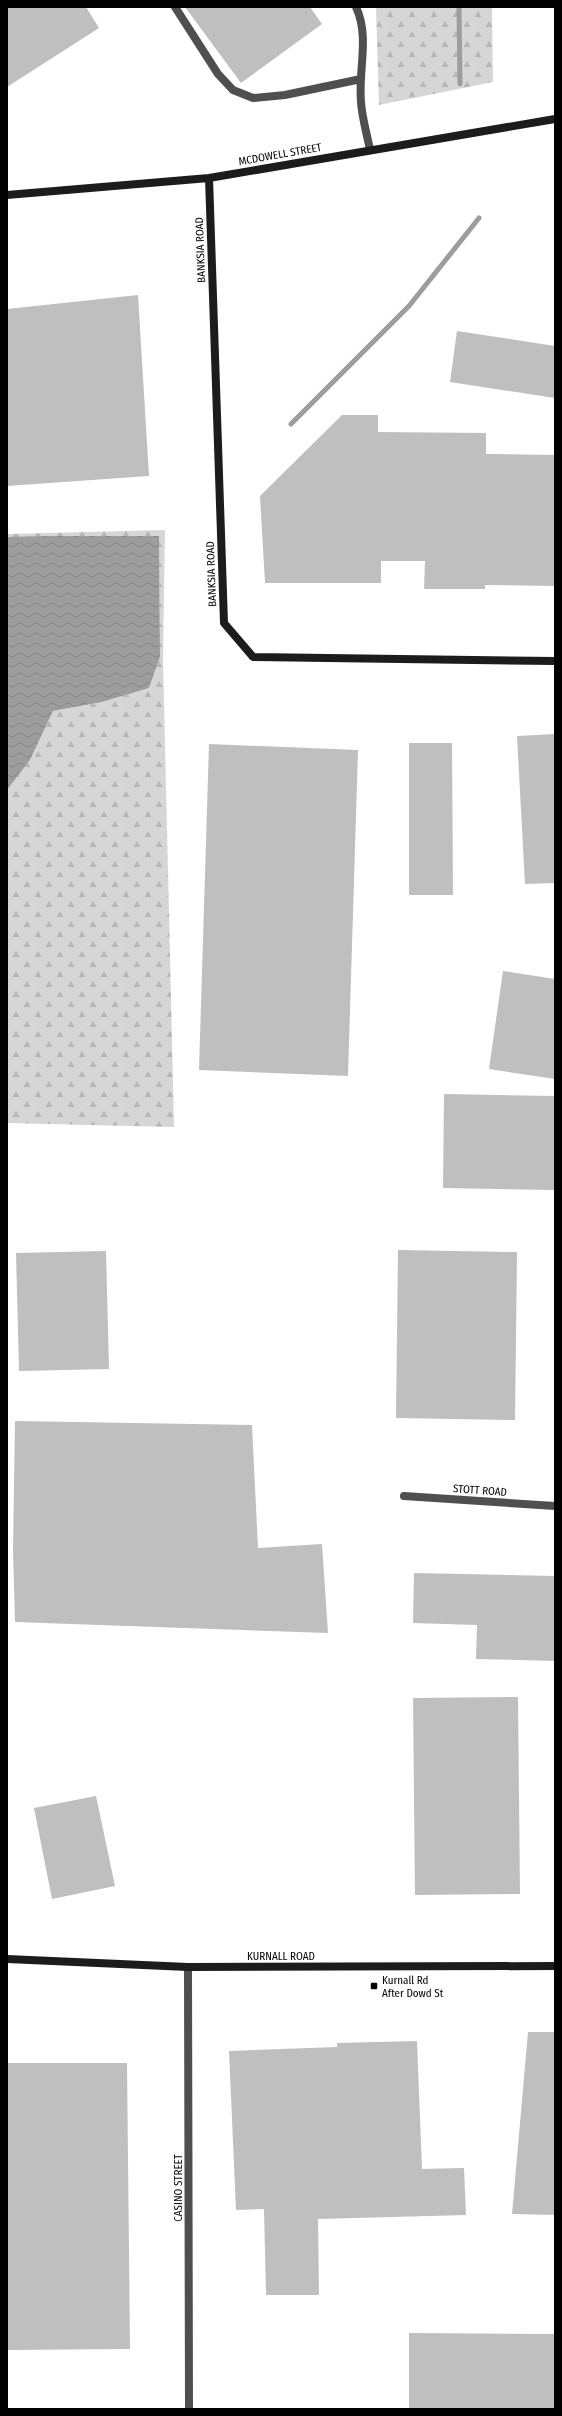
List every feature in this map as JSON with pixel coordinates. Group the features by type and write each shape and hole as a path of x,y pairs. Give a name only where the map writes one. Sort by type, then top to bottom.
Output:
{"street":[{"path":"175,7 218,74 233,90 253,98 285,95 362,79"},
{"path":"356,7 361,17 363,35 361,101 370,150"},
{"name":"MCDOWELL STREET","path":"7,195 209,178 555,119"},
{"name":"BANKSIA ROAD","path":"209,178 224,622 253,657 555,662"},
{"name":"STOTT ROAD","path":"404,1496 555,1506"},
{"name":"KURNALL ROAD","path":"7,1959 188,1967 555,1966"},
{"name":"CASINO STREET","path":"188,1967 189,2409"}],"green space":[{"path":"376,7 492,7 493,82 379,105"},
{"path":"165,530 163,659 174,1127 7,1123 7,790 30,760 53,711 102,702 149,688 160,657 159,536 7,537 7,534"}],"water":[{"path":"159,536 160,657 149,688 102,702 53,711 30,760 7,790 7,537"}],"building":[{"path":"7,7 86,7 99,28 7,87"},
{"path":"185,7 310,7 322,24 241,83"},
{"path":"138,295 149,476 7,486 7,309"},
{"path":"457,331 555,346 555,398 450,382"},
{"path":"342,415 378,415 378,432 486,433 486,454 555,455 555,586 485,585 485,589 424,589 425,561 381,561 381,583 265,583 260,496"},
{"path":"555,734 555,883 525,884 517,736"},
{"path":"409,743 452,743 453,895 409,895"},
{"path":"209,744 358,750 348,1076 199,1070"},
{"path":"503,971 555,979 555,1079 489,1069"},
{"path":"444,1094 555,1096 555,1190 443,1188"},
{"path":"398,1250 517,1252 515,1420 396,1418"},
{"path":"106,1251 109,1369 19,1371 16,1253"},
{"path":"15,1421 252,1425 258,1548 322,1544 328,1633 15,1622 13,1551"},
{"path":"414,1573 555,1576 555,1661 476,1659 477,1625 413,1623"},
{"path":"518,1697 520,1894 415,1895 413,1698"},
{"path":"96,1796 115,1886 52,1899 34,1808"},
{"path":"528,2032 555,2032 555,2215 512,2214"},
{"path":"417,2041 422,2169 464,2168 466,2215 318,2219 319,2295 266,2295 264,2209 236,2210 229,2051 337,2047 337,2043"},
{"path":"7,2063 127,2063 130,2349 7,2350"},
{"path":"409,2333 555,2334 555,2409 409,2409"}],"waterway":[{"path":"459,7 460,84"},
{"path":"291,424 409,306 479,218"}],"place":[{"name":"Kurnall Rd After Dowd St","path":"374,1986"}]}
